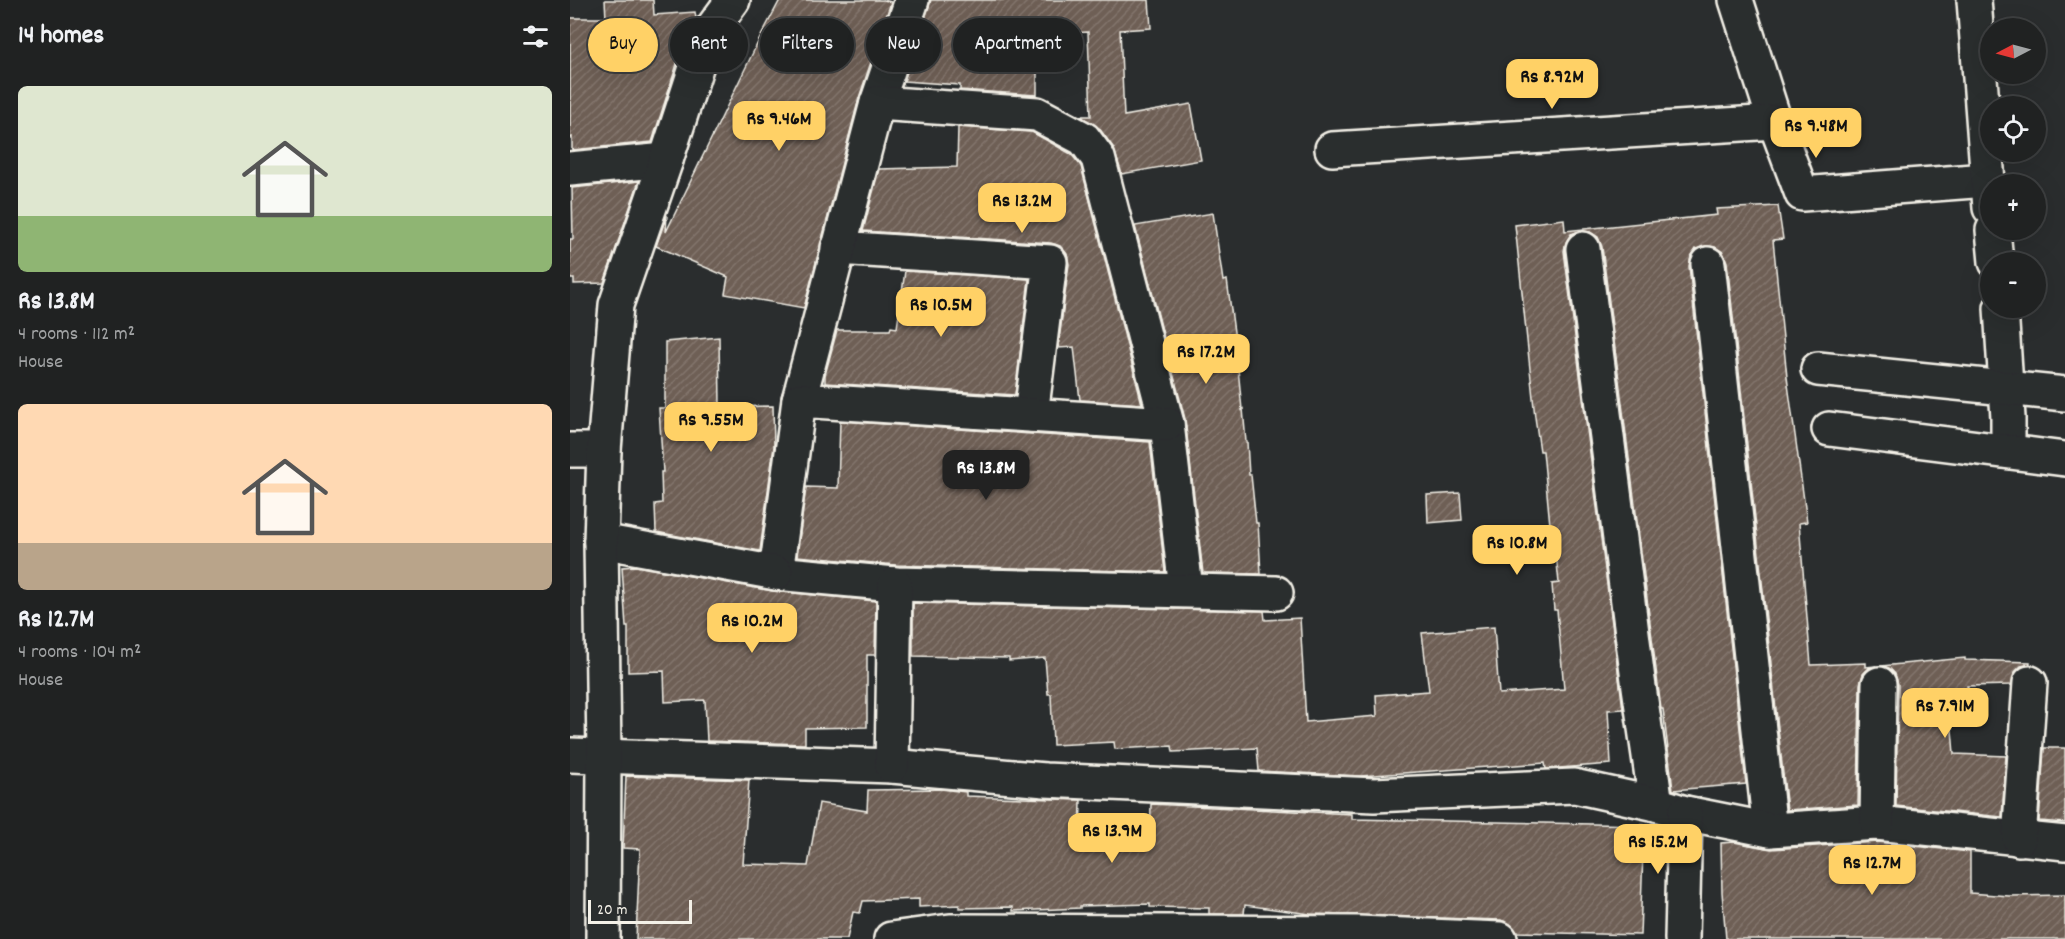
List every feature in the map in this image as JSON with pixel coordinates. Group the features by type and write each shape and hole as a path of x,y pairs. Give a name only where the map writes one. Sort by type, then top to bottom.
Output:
{"street":[{"path":"705,0 705,18"},
{"path":"720,18 733,0"},
{"path":"776,573 799,400 877,103 912,0"},
{"path":"1736,0 1775,122 1802,194 1980,194"},
{"path":"1974,0 1987,174"},
{"path":"603,939 604,755 601,541 604,450 616,305 695,72"},
{"path":"877,103 1037,114 1084,139 1098,158 1167,424 1186,590"},
{"path":"1332,149 1775,122"},
{"path":"570,169 666,160"},
{"path":"838,248 1050,262 1031,415"},
{"path":"1583,249 1638,680 1671,808 1682,939"},
{"path":"1708,264 1770,830"},
{"path":"2002,318 2008,451"},
{"path":"1818,369 2065,394"},
{"path":"799,400 1167,424"},
{"path":"1829,429 2065,459"},
{"path":"570,450 604,450"},
{"path":"601,541 776,573 895,584 1276,593"},
{"path":"892,766 895,584"},
{"path":"2019,839 2030,683"},
{"path":"1877,823 1880,684"},
{"path":"570,755 892,766 1045,780 1374,795 1574,786 1770,830 1877,823 2065,843"},
{"path":"891,939 950,931 985,931 1359,933 1500,939"}],"building":[{"path":"605,0 653,0 654,15 695,12 696,18 670,18 670,72 674,72 652,142 572,150 572,137 570,138 570,18 588,18 588,72 658,72 658,18 606,18"},
{"path":"780,0 884,0 891,2 886,18 866,18 868,72 804,308 725,294 728,277 656,246 667,215 666,232 744,72 748,72 748,63 760,38 760,72 854,72 854,18 770,18"},
{"path":"931,0 1149,0 1151,28 1120,30 1124,116 1191,104 1201,160 1122,174 1113,147 1099,128 1080,116 1091,116 1088,32 1083,32 1083,18 953,18 953,72 1037,72 1037,95 960,90 960,85 904,81 907,72 941,72 941,18 925,18"},
{"path":"958,127 1032,132 1071,154 1081,166 1142,404 1080,400 1074,347 1058,348 1069,264 1067,254 1060,246 1051,243 863,231 879,169 957,167"},
{"path":"639,181 604,283 574,284 574,279 570,279 570,239 573,239 572,188"},
{"path":"1778,206 1783,239 1773,240 1787,377 1807,522 1799,523 1811,665 1866,663 1866,667 1876,666 1869,668 1863,674 1860,684 1858,805 1787,810 1727,262 1723,252 1715,247 1705,246 1696,249 1689,266 1746,784 1673,790 1602,247 1598,237 1590,232 1580,231 1571,234 1564,251 1623,709 1608,710 1611,764 1546,769 1545,763 1360,776 1259,771 1257,748 1173,752 1172,746 1115,749 1114,742 1053,745 1051,694 1048,694 1045,658 1009,661 1009,658 913,656 913,603 1264,611 1265,620 1300,618 1306,722 1377,716 1376,695 1429,691 1422,633 1494,627 1499,694 1564,689 1557,610 1554,610 1552,584 1559,583 1553,525 1550,525 1543,451 1540,451 1535,417 1515,225 1564,219 1565,231 1717,215 1716,209"},
{"path":"1213,213 1223,281 1227,280 1236,347 1249,475 1251,475 1256,523 1258,523 1261,574 1203,573 1185,419 1135,226"},
{"path":"905,271 1029,279 1015,395 825,383 837,330 897,328"},
{"path":"719,337 720,405 723,404 723,407 773,406 774,446 760,551 656,532 655,504 662,503 661,472 663,472 659,408 665,408 665,342"},
{"path":"840,421 1150,442 1165,572 896,565 797,556 806,487 838,488"},
{"path":"1460,493 1462,520 1428,523 1427,495"},
{"path":"636,566 773,591 876,601 875,655 867,655 867,727 805,728 805,744 707,741 705,700 665,702 664,671 628,672 628,627 626,627 622,567"},
{"path":"1965,658 1965,660 2030,662 2015,672 2011,685 1967,686 1968,690 1949,692 1954,754 2006,756 2002,817 1896,806 1898,684 1895,674 1889,668 1881,666"},
{"path":"2044,748 2065,748 2065,823 2039,821"},
{"path":"626,776 749,780 743,864 808,866 819,803 867,811 868,790 941,789 966,792 966,796 1081,800 1080,847 1150,845 1151,804 1352,814 1352,819 1644,825 1640,935 1517,932 1510,924 1501,920 1310,914 1245,905 1244,914 1209,914 1209,908 1150,907 1150,904 1013,911 1013,907 959,908 959,905 919,907 919,899 863,901 860,913 853,912 847,939 636,939 640,849 623,848"},
{"path":"1734,842 1771,849 1877,842 1970,852 1970,893 2009,896 2065,895 2065,939 1726,939 1721,843"}]}
